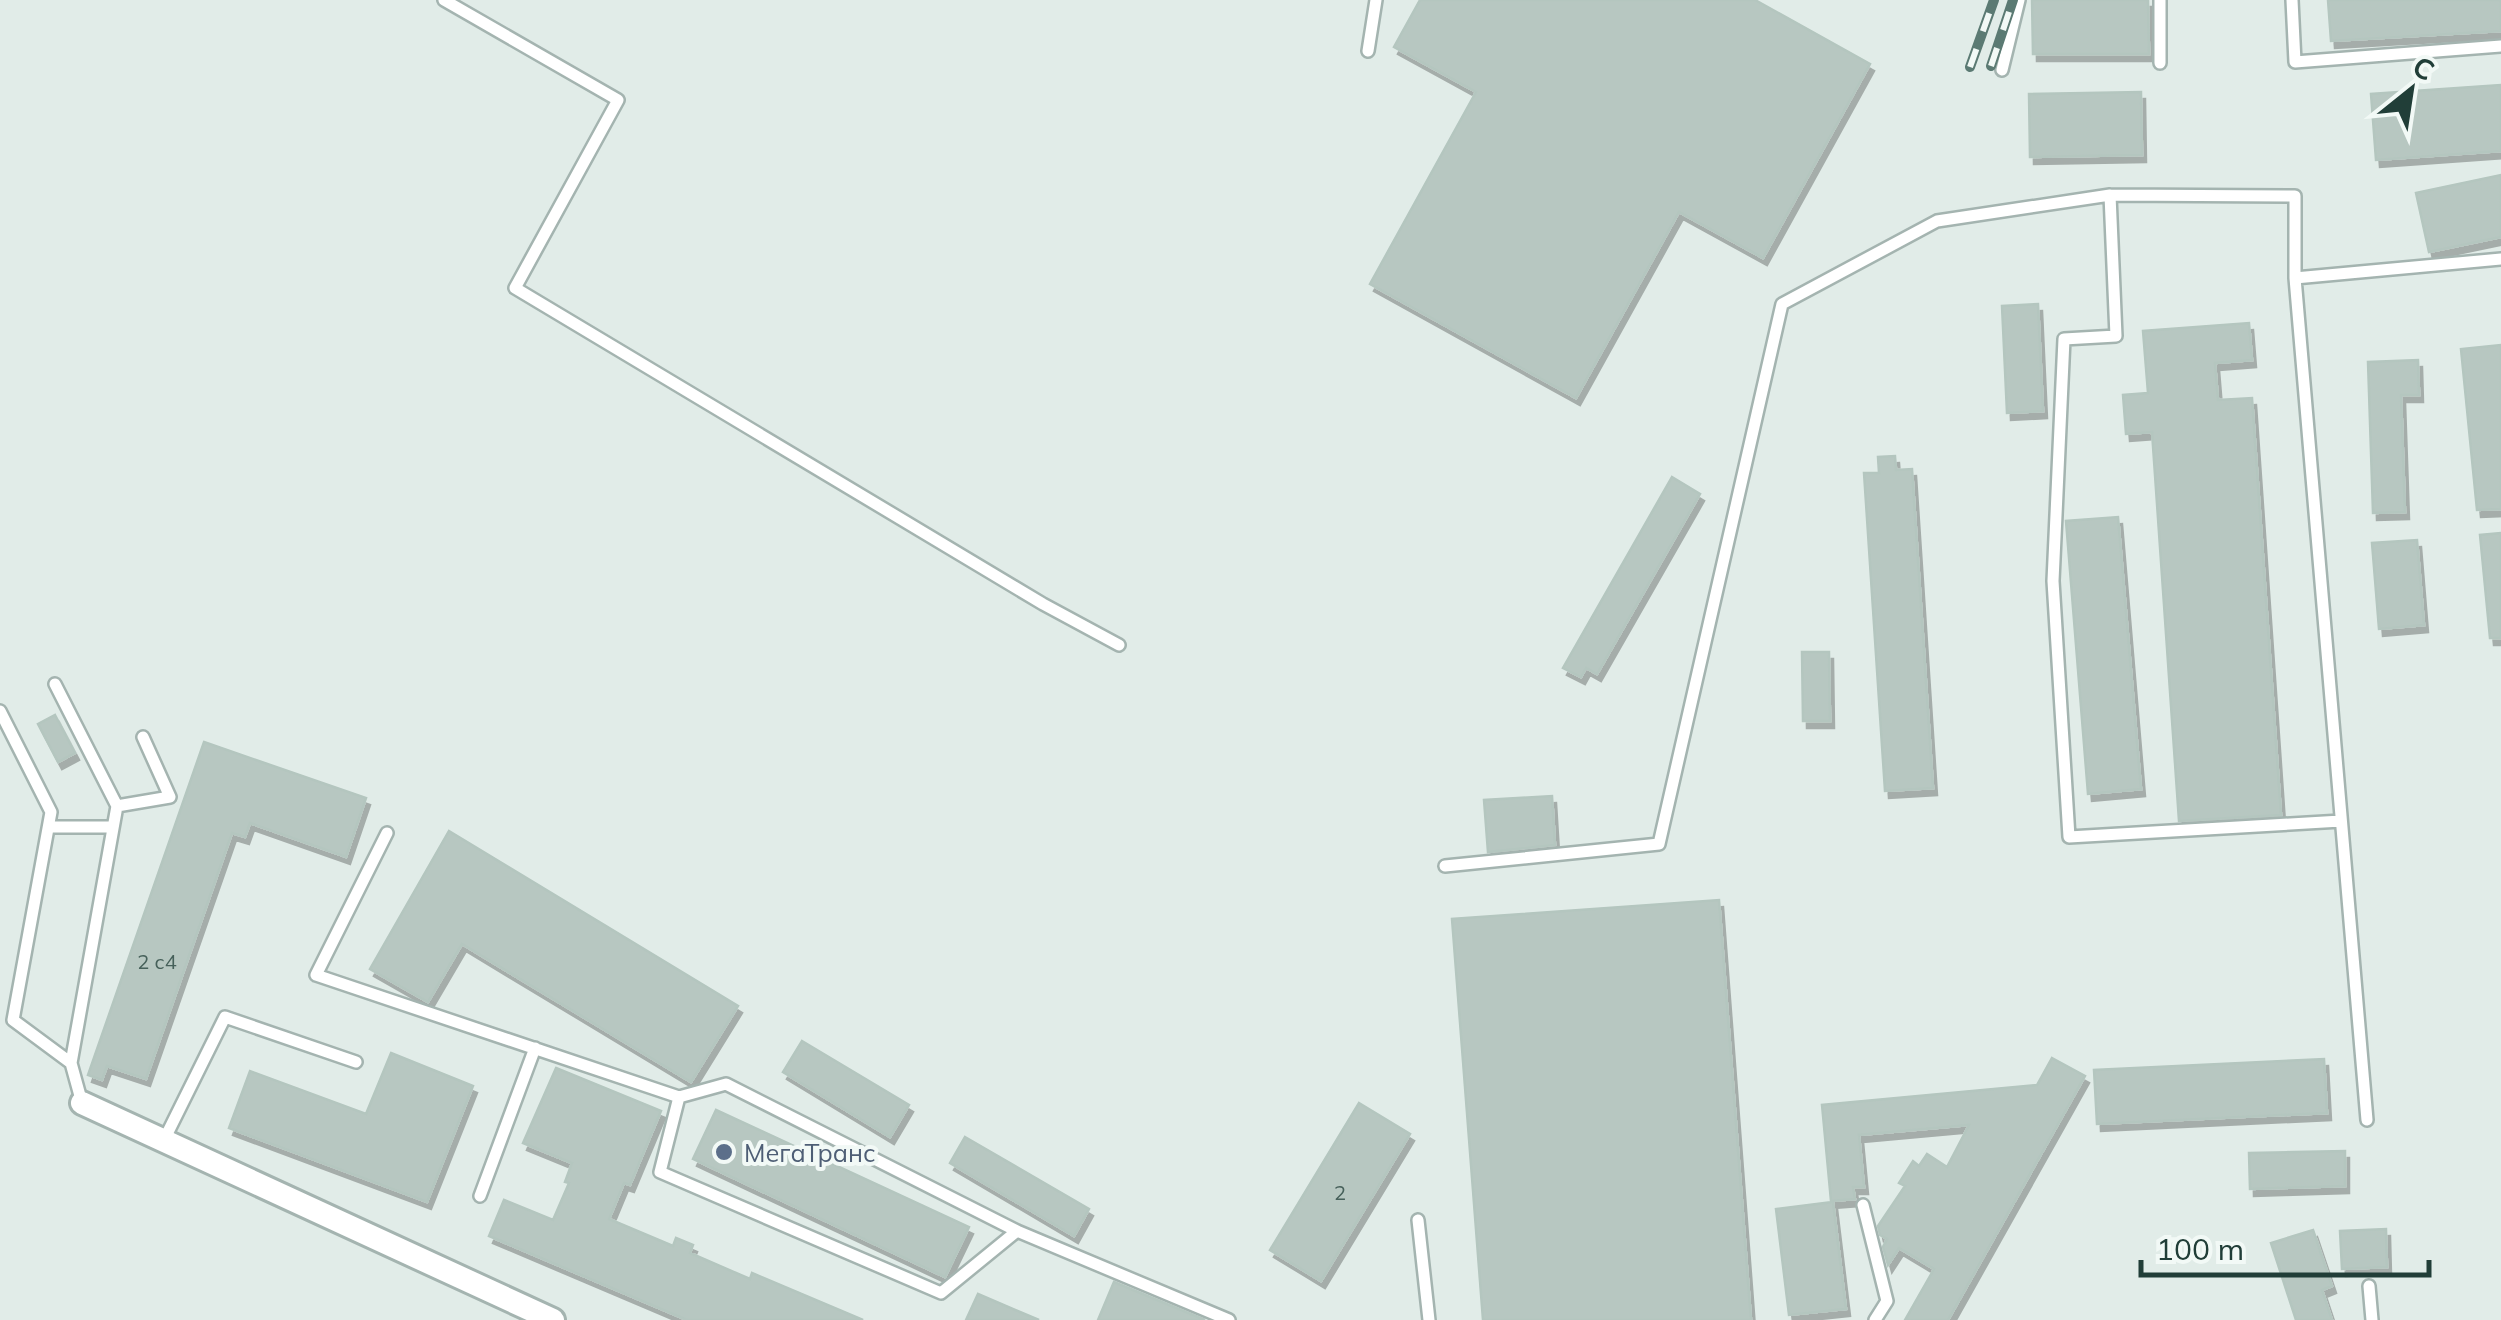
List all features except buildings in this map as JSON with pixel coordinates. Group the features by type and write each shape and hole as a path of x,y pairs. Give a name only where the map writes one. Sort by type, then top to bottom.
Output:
{"street":[{"path":"82,1103 552,1320"}],"lane":[{"path":"444,0 618,100 516,288 1119,646"},
{"path":"1368,51 1376,0"},
{"path":"2002,70 2019,0"},
{"path":"2160,0 2160,63"},
{"path":"2292,0 2296,62 2501,46"},
{"path":"2110,195 2116,336 2064,339 2052,581 2069,837 2341,821"},
{"path":"1445,866 1659,844 1782,304 1937,221 2110,195 2294,196 2295,278 2367,1120"},
{"path":"2295,278 2501,259"},
{"path":"54,684 117,806 71,1063 82,1103"},
{"path":"0,711 51,812 13,1020 71,1063"},
{"path":"117,806 170,796 143,736"},
{"path":"49,827 113,827"},
{"path":"387,833 316,974 679,1097 726,1084 1017,1230 1230,1320"},
{"path":"164,1140 225,1017 356,1062"},
{"path":"480,1196 535,1048"},
{"path":"679,1097 660,1172 942,1292 1017,1230"},
{"path":"1863,1204 1887,1301 1875,1320"},
{"path":"1418,1220 1429,1320"},
{"path":"2369,1286 2372,1320"}],"railway":[{"path":"1970,67 1994,0"},
{"path":"1991,66 2013,0"}],"place":[{"name":"МегаТранс","path":"724,1152"}]}
